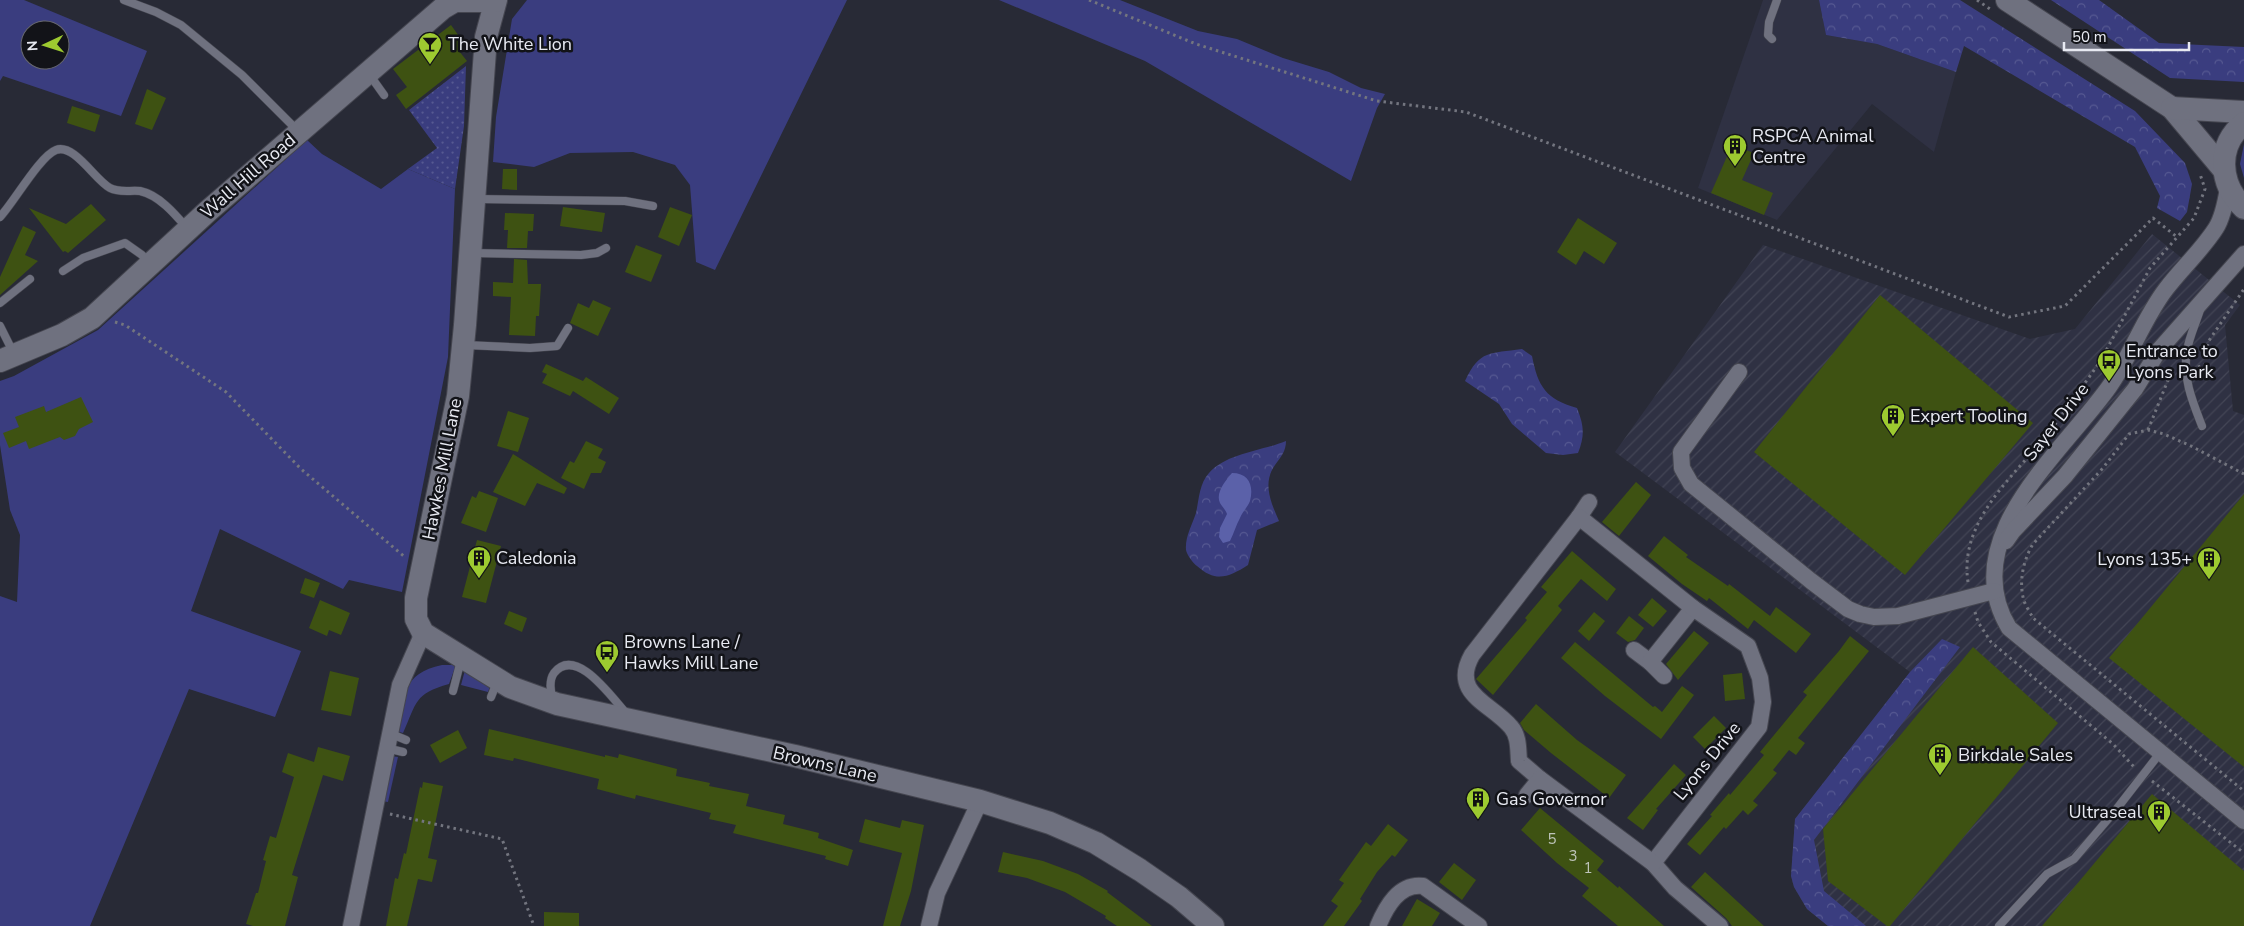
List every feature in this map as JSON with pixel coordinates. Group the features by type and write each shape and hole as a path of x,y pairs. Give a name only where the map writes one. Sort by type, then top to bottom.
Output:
{"street":[{"path":"2007,0 2172,108 2226,179 2244,208"},
{"name":"Wall Hill Road","path":"7,358 62,335 92,318 188,229 443,8 455,1 495,1"},
{"name":"Hawkes Mill Lane","path":"423,633 418,627 415,608 458,396 486,37 495,1"},
{"path":"2172,108 2244,112"},
{"path":"2226,179 2225,153 2230,140 2244,123"},
{"name":"Sayer Drive","path":"2226,179 2217,227 2165,290 2148,315 2110,386 2029,487 2007,522 1996,556 1994,592 2001,613 2010,628 2022,640 2244,821"},
{"path":"1996,556 2013,531 2065,476 2135,389 2159,350 2244,254"},
{"path":"1739,372 1681,452 1682,468 1691,484 1811,581 1848,608 1860,614 1874,617 1898,616 1994,592"},
{"path":"1589,502 1472,655 1465,667 1464,680 1472,692 1512,728 1518,740 1519,761 1653,863 1682,894 1720,926"},
{"name":"Lyons Drive","path":"1579,517 1693,608 1748,646 1760,678 1763,702 1759,727 1653,863"},
{"path":"1650,662 1693,608"},
{"path":"350,926 400,685 423,633"},
{"name":"Browns Lane","path":"423,633 504,686 557,704 795,756 980,801 1050,823 1096,843 1171,892 1213,926"},
{"path":"1634,650 1664,676"},
{"path":"1526,795 1540,778"},
{"path":"929,926 937,893 980,801"},
{"path":"1378,926 1390,902 1398,893 1416,885 1423,886 1479,926"}],"lane":[{"path":"124,0 156,12 181,25 242,75 298,132"},
{"path":"1772,39 1768,36 1767,30 1777,0"},
{"path":"367,72 384,95"},
{"path":"0,217 45,157 57,149 66,150 80,159 110,187 119,190 141,192 156,198 188,229"},
{"path":"474,199 625,201 653,206"},
{"path":"63,271 83,258 125,244 142,255 150,265"},
{"path":"470,253 581,256 597,253 606,248"},
{"path":"0,303 30,279"},
{"path":"2202,426 2191,398 2186,370 2187,351 2204,299"},
{"path":"0,326 7,358"},
{"path":"463,345 545,348 560,344 568,328"},
{"path":"453,691 462,658"},
{"path":"557,704 550,692 552,678 558,670 573,664 584,669 634,721"},
{"path":"388,741 406,740"},
{"path":"388,741 403,752"},
{"path":"1999,926 2047,874 2074,858 2115,811 2160,753"}],"path":[{"path":"1088,0 1196,44 1377,101 1466,112 2009,317 2065,306 2153,218 2177,237"},
{"path":"2051,430 2100,362 2150,268 2194,218 2206,189 2198,166"},
{"path":"2148,430 2170,375 2205,365 2208,342 2244,289"},
{"path":"92,318 109,320 125,325 226,392 301,469 404,557 423,564"},
{"path":"2244,474 2164,434 2148,430 2129,434 2103,468 2033,544 2025,557 2022,574 2023,597 2033,618 2244,792"},
{"path":"374,811 502,839 534,926"}],"shaded area":[{"path":"1763,0 1819,0 1826,35 1877,44 1956,72 1934,152 1872,104 1777,220 1698,188"},
{"path":"2152,234 2240,305 2225,325 2233,411 2244,415 2244,926 1828,926 1807,909 1794,887 1791,876 1795,819 1910,672 1615,452 1763,245 2030,339 2075,329"}],"green space":[{"path":"0,0 24,0 147,51 121,116 3,76 0,81"},
{"path":"527,0 847,0 715,270 696,262 690,185 675,165 633,152 570,153 534,167 493,162 496,117 512,19"},
{"path":"999,0 1120,0 1198,31 1237,39 1283,58 1329,72 1361,88 1385,94 1377,108 1351,181 1145,61"},
{"path":"1819,0 1960,0 2135,111 2185,163 2192,184 2187,212 2180,221 2157,208 2160,196 2135,147 1964,46 1956,72 1877,44 1826,35"},
{"path":"2051,0 2099,0 2159,43 2244,47 2244,82 2170,78"},
{"path":"466,66 464,126 455,189 408,169 437,148 409,110"},
{"path":"307,140 322,154 381,189 408,169 455,189 448,357 402,592 349,580 343,589 220,529 191,611 301,651 275,717 189,689 90,926 0,926 0,596 17,602 20,535 10,510 0,445 0,381 14,376 98,330"},
{"path":"2244,144 2244,178 2240,164"},
{"path":"1522,349 1532,356 1537,376 1545,390 1558,400 1577,408 1583,431 1578,453 1563,455 1546,453 1512,424 1499,404 1465,381 1470,371 1481,358 1494,353"},
{"path":"1286,441 1284,451 1271,472 1268,486 1279,521 1257,530 1248,565 1229,575 1210,575 1195,565 1186,550 1201,487 1206,477 1216,466 1225,461"},
{"path":"1942,639 1960,647 1814,840 1824,891 1866,926 1828,926 1807,909 1794,887 1791,876 1795,819 1910,672"},
{"path":"442,665 456,665 449,684 423,696 414,707 403,733 396,731 404,697 412,680 429,669"},
{"path":"465,670 491,684 488,692 461,685"},
{"path":"391,756 398,757 388,802 382,801"}],"water":[{"path":"1232,473 1243,475 1249,481 1251,495 1249,503 1230,541 1223,543 1219,537 1220,528 1227,514 1220,503 1219,495"}],"building":[{"name":"The White Lion","path":"451,25 466,46 459,51 467,61 406,109 396,95 407,87 393,69"},
{"path":"147,89 166,98 152,130 135,124"},
{"path":"72,106 100,115 95,132 67,123"},
{"name":"RSPCA Animal Centre","path":"1732,145 1754,153 1742,180 1773,193 1764,215 1711,193"},
{"path":"503,169 517,169 517,190 502,189"},
{"path":"91,204 106,220 68,253 63,252 29,208 66,224"},
{"path":"563,207 605,213 602,232 560,226"},
{"path":"670,207 692,215 679,246 658,237"},
{"path":"505,213 534,214 533,231 528,231 527,248 507,248 508,230 504,230"},
{"path":"1578,218 1617,243 1604,264 1584,251 1576,265 1557,252"},
{"path":"23,226 36,232 25,255 38,261 0,295 0,277"},
{"path":"636,245 662,255 651,282 625,272"},
{"path":"514,259 527,260 528,284 541,284 539,316 536,316 535,336 509,335 511,297 493,296 493,282 513,283"},
{"name":"Expert Tooling","path":"1880,295 2033,423 1905,575 1754,452"},
{"path":"593,300 611,308 598,336 570,323 578,303 589,308"},
{"path":"546,364 583,381 586,377 619,398 609,414 573,391 570,396 542,383 547,374 542,372"},
{"path":"81,397 93,422 79,429 75,436 64,440 60,437 29,449 26,441 9,448 3,433 19,427 15,417 44,406 46,412"},
{"path":"508,411 529,418 518,452 497,446"},
{"path":"586,441 603,449 598,458 606,462 601,473 591,473 584,489 561,478 570,461 574,463"},
{"path":"513,454 567,488 564,494 537,483 525,506 493,492"},
{"path":"1636,482 1651,495 1619,536 1602,522"},
{"path":"479,491 498,498 486,532 461,523 472,496 476,498"},
{"name":"Lyons 135+","path":"2244,494 2244,767 2109,658"},
{"path":"1664,536 1688,555 1686,557 1728,586 1729,584 1770,616 1776,607 1811,634 1796,653 1754,620 1748,629 1709,598 1707,601 1682,584 1648,556"},
{"name":"Caledonia","path":"477,540 501,546 486,603 462,597"},
{"path":"1572,551 1616,589 1607,601 1581,579 1558,606 1562,610 1493,695 1476,679 1527,620 1525,618 1547,592 1541,587"},
{"path":"305,578 320,583 314,598 300,593"},
{"path":"1652,598 1667,611 1653,627 1638,615"},
{"path":"320,600 350,613 341,635 329,630 327,636 309,628"},
{"path":"509,611 527,618 522,632 504,624"},
{"path":"1594,612 1605,621 1589,641 1578,631"},
{"path":"1629,616 1644,628 1635,640 1628,642 1616,633"},
{"path":"1694,631 1709,643 1678,680 1666,664"},
{"path":"1850,636 1869,651 1798,738 1805,743 1796,755 1789,750 1773,770 1777,773 1753,801 1758,805 1748,815 1743,810 1726,829 1724,827 1700,855 1687,844 1729,793 1730,795 1764,755 1760,752 1807,695 1803,692"},
{"path":"1575,642 1653,707 1655,706 1662,712 1682,686 1694,695 1661,739 1605,696 1561,658"},
{"name":"Birkdale Sales","path":"1973,647 2058,723 1890,926 1887,926 1828,881 1823,829"},
{"path":"330,671 359,678 351,716 321,710"},
{"path":"1742,673 1745,699 1725,701 1723,675"},
{"path":"1536,704 1577,740 1626,775 1609,798 1524,730 1520,723"},
{"path":"1714,716 1726,728 1705,749 1693,737"},
{"path":"489,729 605,757 605,755 618,758 619,754 677,769 676,776 710,783 709,786 749,794 746,806 785,815 783,824 819,833 818,838 853,850 848,866 825,859 826,856 733,833 736,825 709,819 711,813 636,795 635,799 597,789 599,779 514,758 513,761 484,755"},
{"path":"458,730 467,748 440,763 430,745"},
{"path":"318,747 350,756 343,781 323,775 292,875 298,877 285,926 253,926 246,924 256,893 258,893 266,861 263,860 270,836 276,838 294,777 282,772 288,753 314,762"},
{"path":"1674,764 1686,775 1656,809 1658,810 1643,830 1627,818"},
{"path":"423,782 443,786 428,858 437,860 432,882 418,879 407,926 386,926 395,878 398,879 404,853 406,854 420,787 422,788"},
{"name":"Ultraseal","path":"2152,794 2244,871 2244,926 2042,926"},
{"path":"1540,808 1604,861 1597,870 1618,888 1619,886 1664,926 1618,926 1582,896 1589,888 1557,863 1521,830"},
{"path":"865,819 900,828 902,820 924,825 911,891 900,926 883,926 902,853 859,842"},
{"path":"1388,824 1408,840 1395,857 1392,855 1377,872 1360,899 1362,901 1344,926 1323,926 1338,906 1331,901 1344,883 1339,880 1366,842 1371,846"},
{"path":"1003,852 1043,861 1078,874 1108,891 1152,926 1117,926 1105,918 1106,916 1065,892 1027,878 998,872"},
{"path":"1454,863 1476,880 1462,900 1439,882"},
{"path":"1705,872 1764,926 1732,926 1726,918 1691,887"},
{"path":"1417,899 1440,913 1432,926 1402,926"},
{"path":"544,912 579,913 579,926 544,926"}],"place":[{"name":"The White Lion","path":"430,65"},
{"name":"RSPCA Animal Centre","path":"1735,167"},
{"name":"Entrance to Lyons Park","path":"2109,382"},
{"name":"Expert Tooling","path":"1893,437"},
{"name":"Caledonia","path":"479,579"},
{"name":"Lyons 135+","path":"2209,580"},
{"name":"Browns Lane / Hawks Mill Lane","path":"607,673"},
{"name":"Birkdale Sales","path":"1940,776"},
{"name":"Gas Governor","path":"1478,820"},
{"name":"Ultraseal","path":"2159,833"}]}
